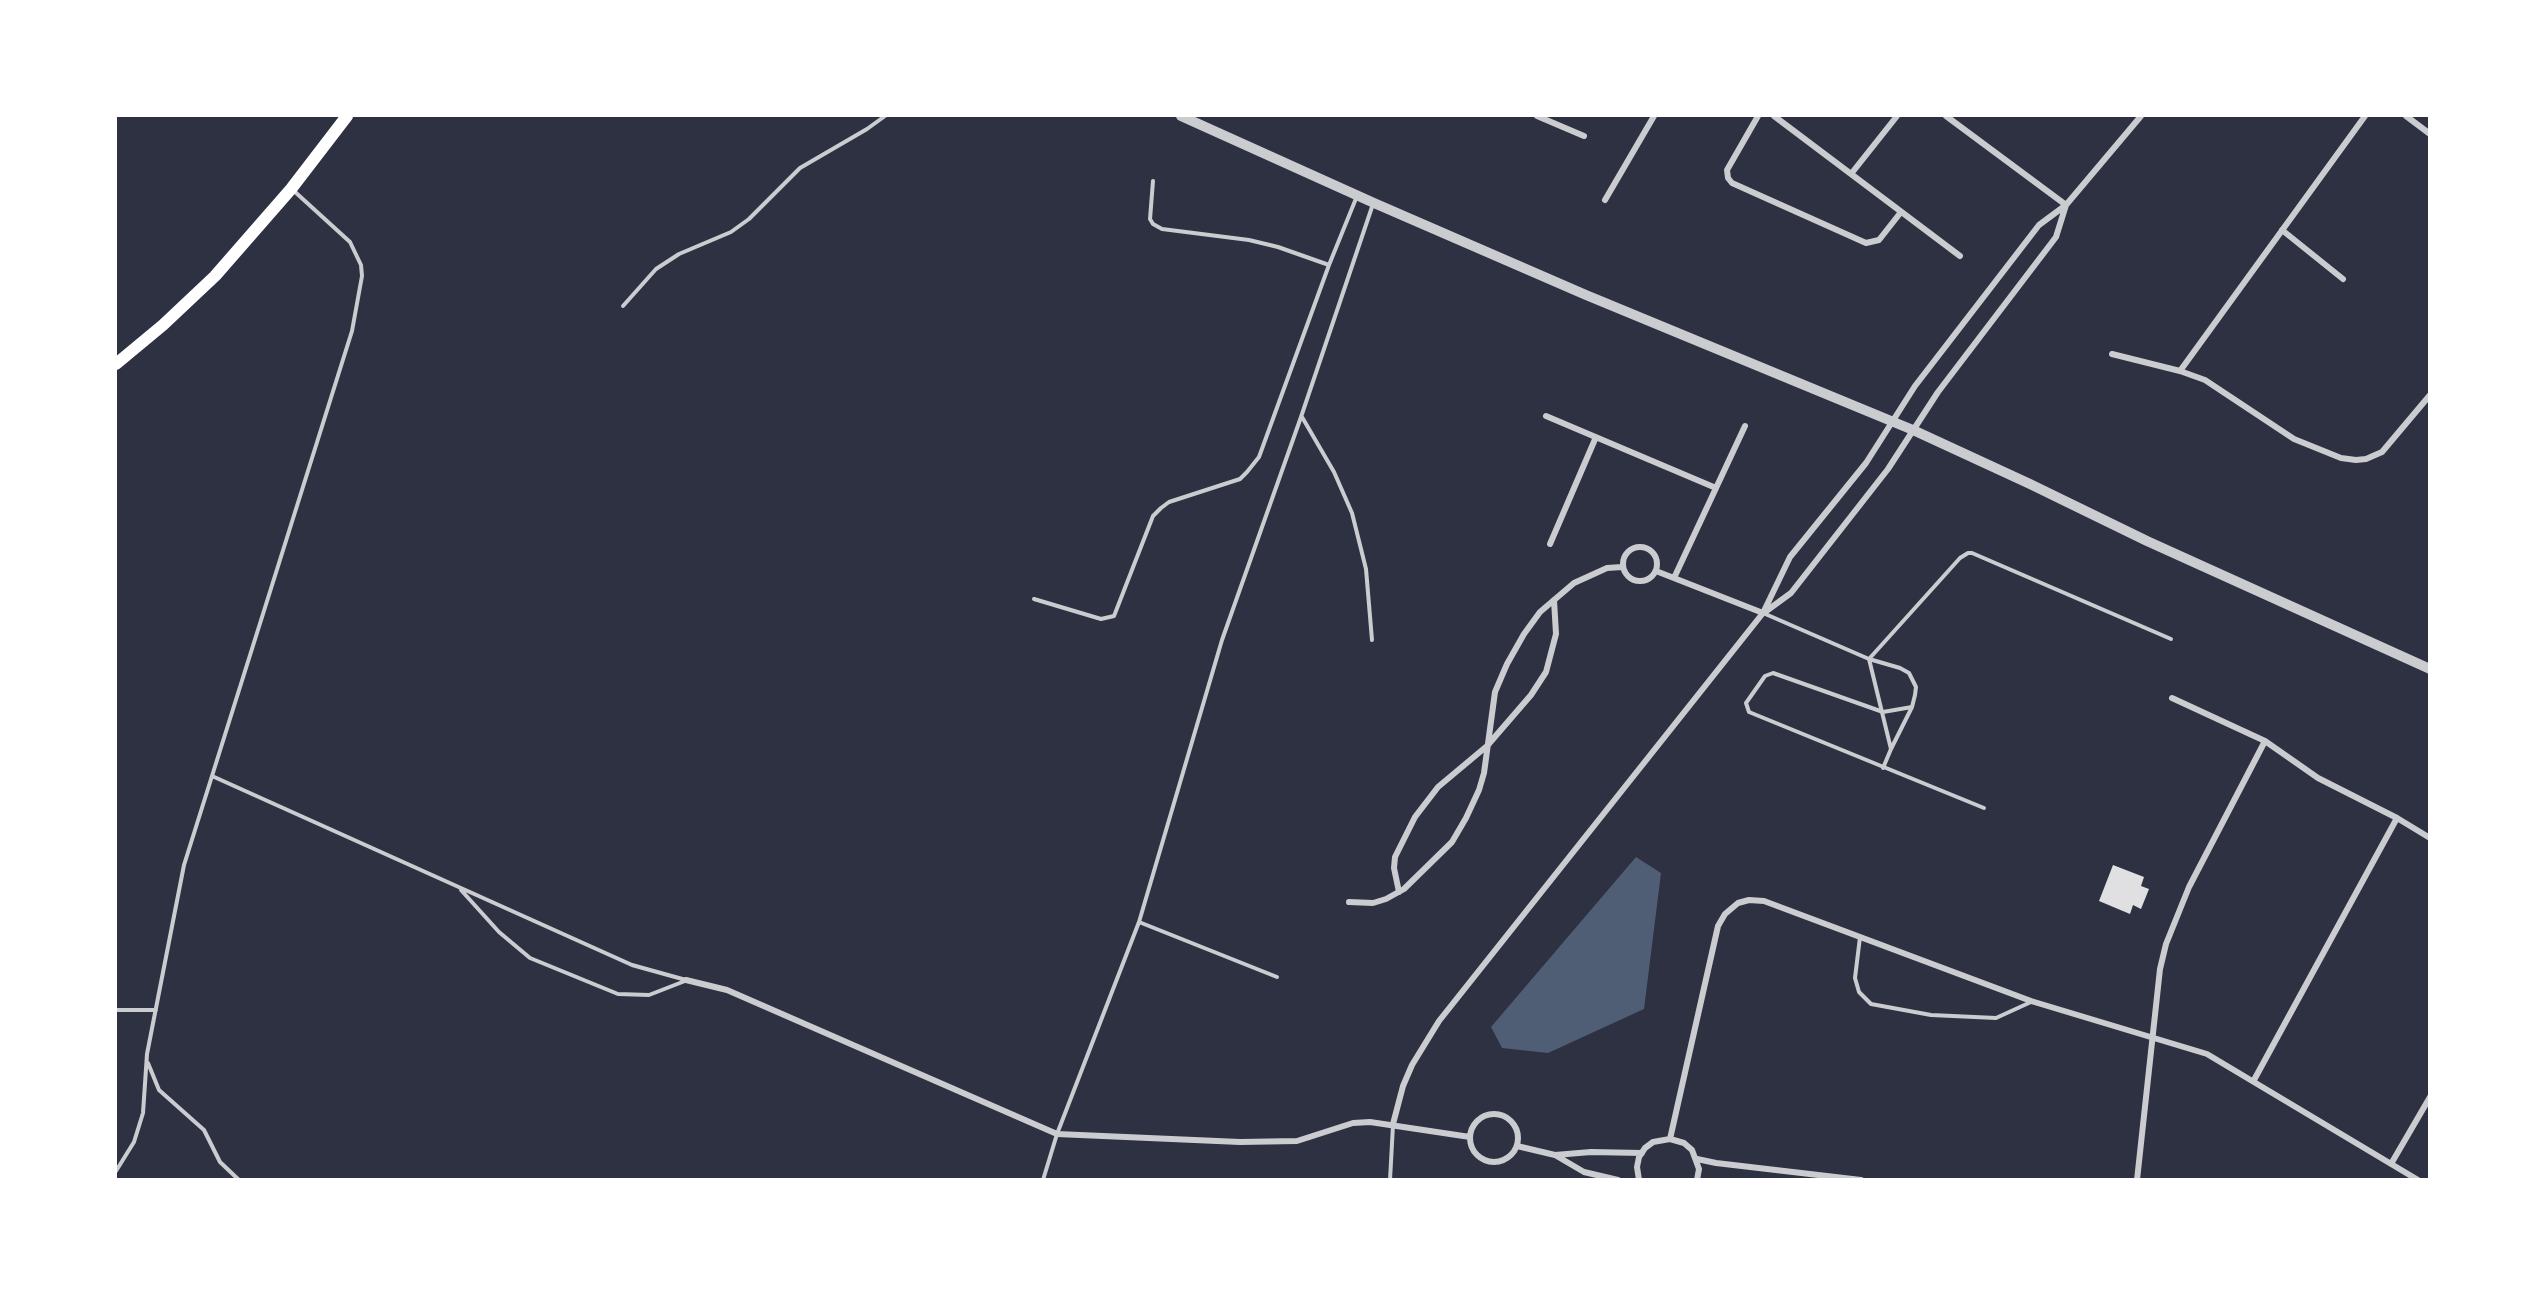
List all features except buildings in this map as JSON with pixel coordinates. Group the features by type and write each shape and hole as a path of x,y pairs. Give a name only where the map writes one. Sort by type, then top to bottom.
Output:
{"main road":[{"path":"116,364 163,325 215,276 291,189 346,116"}],"street":[{"path":"1181,116 1374,204 1596,300 1913,430 2146,541 2430,669"},
{"path":"1537,116 1584,136"},
{"path":"1605,200 1654,116"},
{"path":"1758,116 1727,170 1728,178 1732,183 1866,243 1879,240 1901,212"},
{"path":"1774,116 1960,256"},
{"path":"1851,174 1897,116"},
{"path":"1946,116 2066,205"},
{"path":"1393,1124 1403,1086 1412,1065 1439,1021 1763,613 1790,557 1866,463 1915,387 2039,225 2066,205 2141,116"},
{"path":"2180,371 2366,116"},
{"path":"2406,116 2430,134"},
{"path":"1763,613 1791,593 1888,469 1938,392 2056,237 2066,205"},
{"path":"2282,230 2343,279"},
{"path":"2112,354 2180,371 2223,390 2294,439 2342,458 2356,460 2366,459 2382,452 2430,395"},
{"path":"1546,416 1716,488"},
{"path":"1674,578 1745,426"},
{"path":"1550,544 1596,437"},
{"path":"1645,547 1657,560 1656,571 1648,579 1638,582 1627,577 1622,561 1628,551 1645,547"},
{"path":"1349,902 1373,903 1399,892 1452,842 1466,818 1484,773 1495,692 1507,664 1529,627 1554,600 1574,583 1608,568 1622,567"},
{"path":"1656,571 1763,613"},
{"path":"1399,892 1394,868 1395,857 1414,817 1438,787 1487,746 1532,695 1546,672 1556,634 1554,600"},
{"path":"2172,698 2265,741 2326,783 2430,838"},
{"path":"2137,1179 2160,969 2166,944 2189,887 2265,741"},
{"path":"2254,1080 2397,819"},
{"path":"1670,1139 1719,926 1725,914 1738,903 1749,900 1764,901 2031,1001 2207,1054 2418,1179"},
{"path":"686,981 727,990 1058,1134 1240,1142 1297,1140 1353,1123 1370,1122 1470,1137"},
{"path":"2391,1164 2430,1097"},
{"path":"1495,1114 1509,1119 1514,1125 1518,1140 1516,1146 1511,1155 1504,1160 1489,1162 1475,1152 1470,1137 1475,1123 1481,1118 1495,1114"},
{"path":"1639,1179 1637,1167 1642,1153 1653,1142 1670,1139 1684,1143 1692,1150 1699,1169 1697,1179"},
{"path":"1516,1146 1555,1155 1584,1172 1618,1179"},
{"path":"1555,1155 1591,1152 1642,1153"},
{"path":"1697,1159 1861,1179"}],"lane":[{"path":"623,306 656,269 679,254 731,232 749,219 800,168 885,116"},
{"path":"1153,181 1150,219 1156,226 1249,240 1278,247 1329,265"},
{"path":"116,1171 129,1154 141,1123 147,1054 184,865 352,331 362,276 361,265 350,242 291,189"},
{"path":"1034,599 1101,619 1114,616 1154,516 1161,507 1169,502 1240,479 1247,472 1259,457 1329,265 1357,196"},
{"path":"1043,1179 1139,922 1222,640 1374,204"},
{"path":"1301,417 1334,472 1352,513 1366,569 1372,640"},
{"path":"1869,659 1960,558 1968,553 2171,639"},
{"path":"1763,613 1869,659 1909,673 1916,687 1912,706 1883,768"},
{"path":"1869,659 1891,749"},
{"path":"1912,706 1883,712 1773,673 1765,676 1746,703 1749,712 1984,808"},
{"path":"212,776 632,965 686,981"},
{"path":"458,887 499,932 530,958 618,994 649,995 686,981"},
{"path":"1139,922 1277,977"},
{"path":"1860,937 1855,978 1858,992 1871,1004 1931,1015 1996,1018 2031,1001"},
{"path":"116,1010 156,1010"},
{"path":"147,1054 151,1075 159,1090 204,1130 220,1162 239,1179"},
{"path":"1390,1179 1393,1124"}],"water":[{"path":"1636,857 1661,873 1644,1009 1548,1053 1502,1048 1491,1027"}]}
